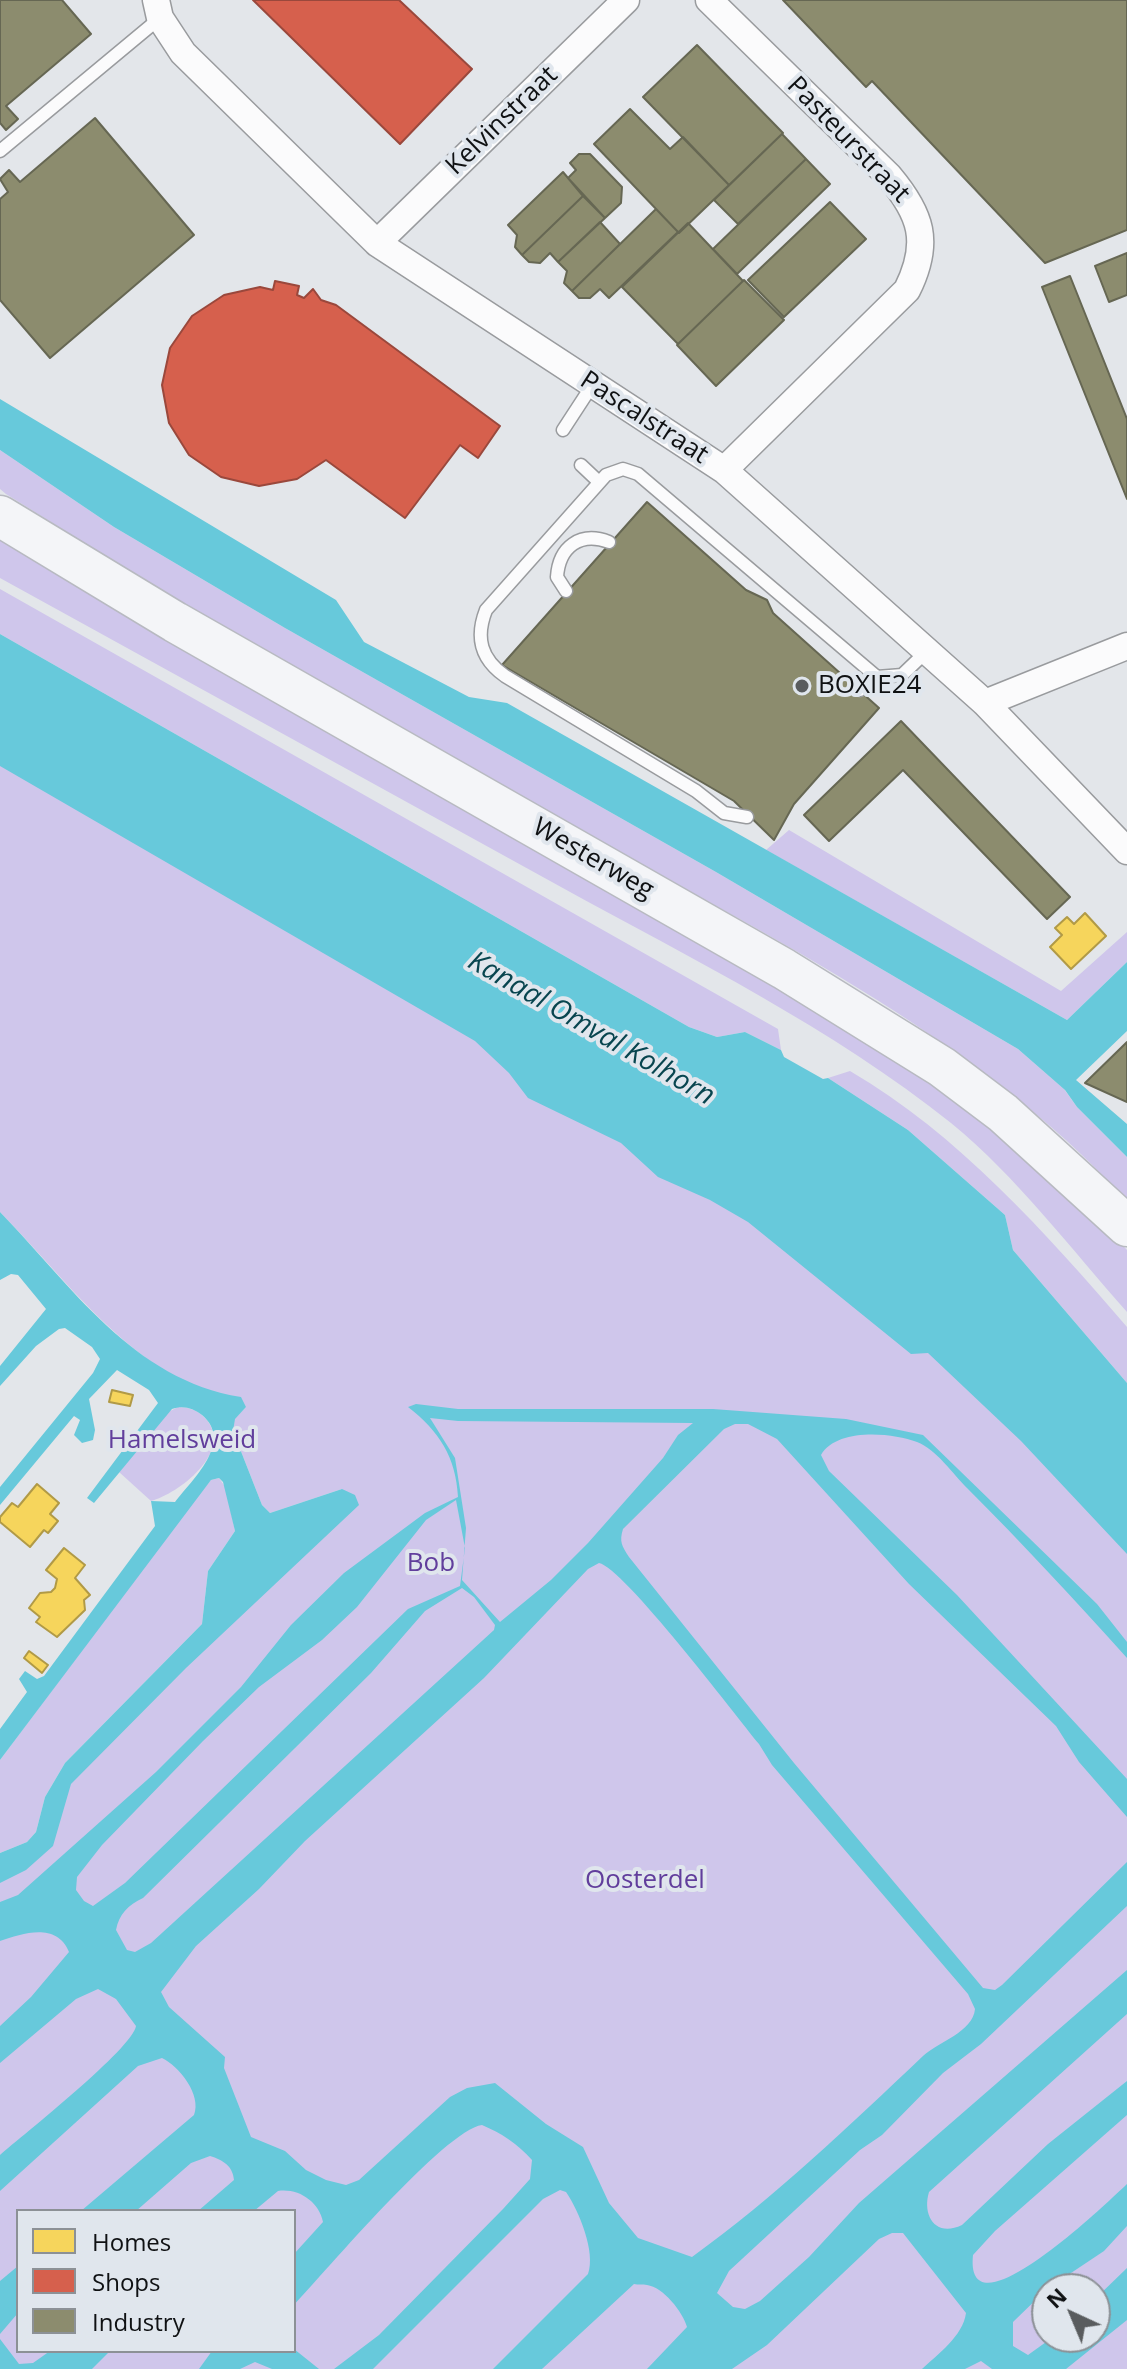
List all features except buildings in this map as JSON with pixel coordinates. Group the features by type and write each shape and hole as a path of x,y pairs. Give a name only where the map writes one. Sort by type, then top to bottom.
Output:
{"main road":[{"name":"Westerweg","path":"10,519 175,622 784,969 942,1067 1003,1113 1127,1226"}],"street":[{"name":"Kelvinstraat","path":"377,243 626,0"},
{"name":"Pasteurstraat","path":"709,0 889,176 909,200 918,219 920,238 919,267 907,290 724,470"},
{"name":"Pascalstraat","path":"158,9 183,53 377,243 724,470 985,703 1127,851"},
{"path":"985,703 1127,646"}],"lane":[{"path":"0,151 158,9"},
{"path":"563,430 593,384"},
{"path":"581,465 599,482"},
{"path":"747,817 724,813 696,791 505,676 484,655 480,625 486,610 599,482 623,469 638,474 874,675 886,679 902,675 927,651"},
{"path":"566,591 557,577 561,557 567,548 587,538 609,542"},
{"path":"860,690 874,675"}],"green space":[{"path":"0,450 114,527 285,628 716,872 1018,1049 1064,1089 1077,1107 1127,1157 1127,1201 1068,1142 1002,1087 859,988 349,701 6,494 0,489"},
{"path":"0,534 934,1078 1077,1196 1127,1250 1127,1312 1043,1214 975,1144 859,1056 761,997 0,578"},
{"path":"0,589 778,1029 781,1050 745,1032 717,1037 689,1027 0,634"},
{"name":"Oosterdel","path":"0,750 578,1103 785,1236 1014,1414 1127,1537 1127,2369 0,2369 0,1876 23,1865 70,1780 342,1489 270,1513 262,1505 233,1431 234,1419 246,1407 157,1366 113,1331 0,1212"},
{"path":"789,830 1061,991 1127,932 1127,962 1067,1020 766,850"},
{"path":"850,1071 890,1096 964,1155 1032,1221 1096,1292 1127,1327 1127,1383 1013,1250 1005,1215 908,1130 828,1078"},
{"name":"Hamelsweid","path":"178,1407 194,1410 206,1419 213,1432 213,1445 208,1458 188,1481 151,1501 119,1472 168,1412"},
{"name":"Hamelsweid","path":"219,1478 226,1488 235,1531 208,1571 202,1624 65,1763 45,1797 36,1832 27,1842 0,1853 0,1760 197,1496 211,1480"}],"water":[{"path":"0,399 336,600 364,642 469,697 507,703 1067,1020 1127,962 1127,1031 1076,1080 1127,1124 1127,1157 1077,1107 1065,1090 1018,1049 114,527 0,450"},
{"name":"Kanaal Omval Kolhorn","path":"0,634 689,1027 717,1037 745,1032 781,1050 784,1057 823,1079 828,1078 908,1130 1005,1215 1013,1250 1127,1383 1127,1554 1021,1441 928,1353 911,1354 748,1222 710,1200 658,1177 621,1143 528,1098 509,1073 475,1041 0,766"},
{"path":"0,1212 79,1298 136,1350 168,1371 203,1387 241,1397 246,1407 235,1419 233,1431 262,1505 270,1513 342,1489 355,1495 359,1505 186,1668 71,1784 53,1846 26,1870 0,1883 0,1853 27,1842 36,1832 45,1797 65,1763 202,1624 208,1571 235,1531 223,1482 219,1478 211,1480 0,1760 0,1729 27,1692 19,1679 25,1671 37,1679 44,1676 155,1526 151,1501 175,1502 207,1460 214,1437 211,1426 199,1413 184,1407 172,1409 94,1503 87,1498 158,1403 149,1390 117,1370 89,1399 95,1430 93,1440 82,1443 74,1435 80,1420 74,1416 0,1505 0,1487 93,1373 100,1359 92,1347 65,1328 59,1329 36,1346 0,1386 0,1366 46,1309 18,1275 11,1274 0,1280"},
{"path":"416,1404 458,1409 713,1409 846,1419 923,1435 1097,1604 1127,1642 1127,1658 944,1462 924,1445 893,1436 851,1436 828,1446 821,1455 829,1471 957,1595 1127,1779 1127,1817 1079,1762 1056,1726 909,1584 777,1439 748,1424 735,1424 724,1429 622,1533 622,1544 629,1557 794,1763 983,1988 995,1990 1002,1985 1127,1862 1127,1906 981,2044 943,2073 882,2135 860,2150 729,2271 717,2293 733,2307 745,2309 760,2301 809,2257 859,2203 1127,1970 1127,2014 929,2192 927,2201 929,2216 938,2226 944,2229 962,2225 1048,2144 1127,2081 1127,2115 995,2231 973,2255 976,2278 991,2283 1014,2274 1069,2236 1127,2184 1127,2226 1104,2251 1071,2273 1031,2273 1031,2305 1013,2322 1013,2346 1028,2355 1086,2353 1066,2369 992,2369 981,2361 965,2369 922,2369 955,2337 966,2313 903,2233 892,2233 879,2239 767,2345 732,2369 647,2369 687,2327 666,2295 653,2287 634,2284 542,2369 493,2369 588,2274 590,2255 581,2220 566,2192 560,2190 543,2199 373,2369 334,2369 379,2335 503,2209 530,2179 532,2160 509,2140 482,2125 465,2133 414,2175 296,2303 296,2252 323,2222 313,2203 300,2194 278,2191 256,2209 200,2209 234,2180 226,2164 210,2156 191,2163 138,2209 83,2209 194,2115 196,2107 192,2090 175,2067 162,2058 138,2066 0,2191 0,2155 117,2053 136,2026 116,1999 98,1989 76,1999 0,2063 0,2026 31,1997 69,1952 64,1943 48,1933 29,1933 0,1941 0,1902 18,1895 156,1772 241,1687 291,1625 344,1573 425,1513 458,1497 454,1469 437,1435 408,1407","holes":["430,1418 458,1421 693,1423 678,1435 663,1458 588,1543 551,1580 500,1622 462,1580 464,1558 460,1586 408,1609 125,1883 93,1906 84,1901 76,1890 77,1877 102,1845 259,1687 322,1640 357,1607 426,1520 456,1500 465,1546 466,1528 455,1458","599,1563 612,1571 705,1675 772,1765 968,1994 975,2009 973,2017 962,2030 923,2056 782,2185 692,2257 638,2238 609,2203 583,2147 546,2124 495,2083 467,2088 450,2097 359,2180 346,2185 326,2180 306,2170 285,2151 251,2137 224,2068 225,2057 169,2007 161,1992 196,1946 259,1889 305,1841 484,1678 588,1569","462,1588 474,1597 495,1625 494,1630 151,1943 135,1952 127,1950 116,1930 125,1911 143,1898 371,1673 425,1611"]},
{"path":"16,2268 16,2315 0,2334 0,2281"},
{"path":"1127,2268 1127,2320 1111,2333 1111,2284"},
{"path":"0,2339 19,2364 33,2363 47,2353 108,2353 92,2369 0,2369"},
{"path":"296,2351 319,2369 272,2369 255,2362 240,2369 199,2369 211,2353"}],"place":[{"name":"BOXIE24","path":"802,686"}],"park label":[{"name":"Bob","path":"431,1564"}]}
